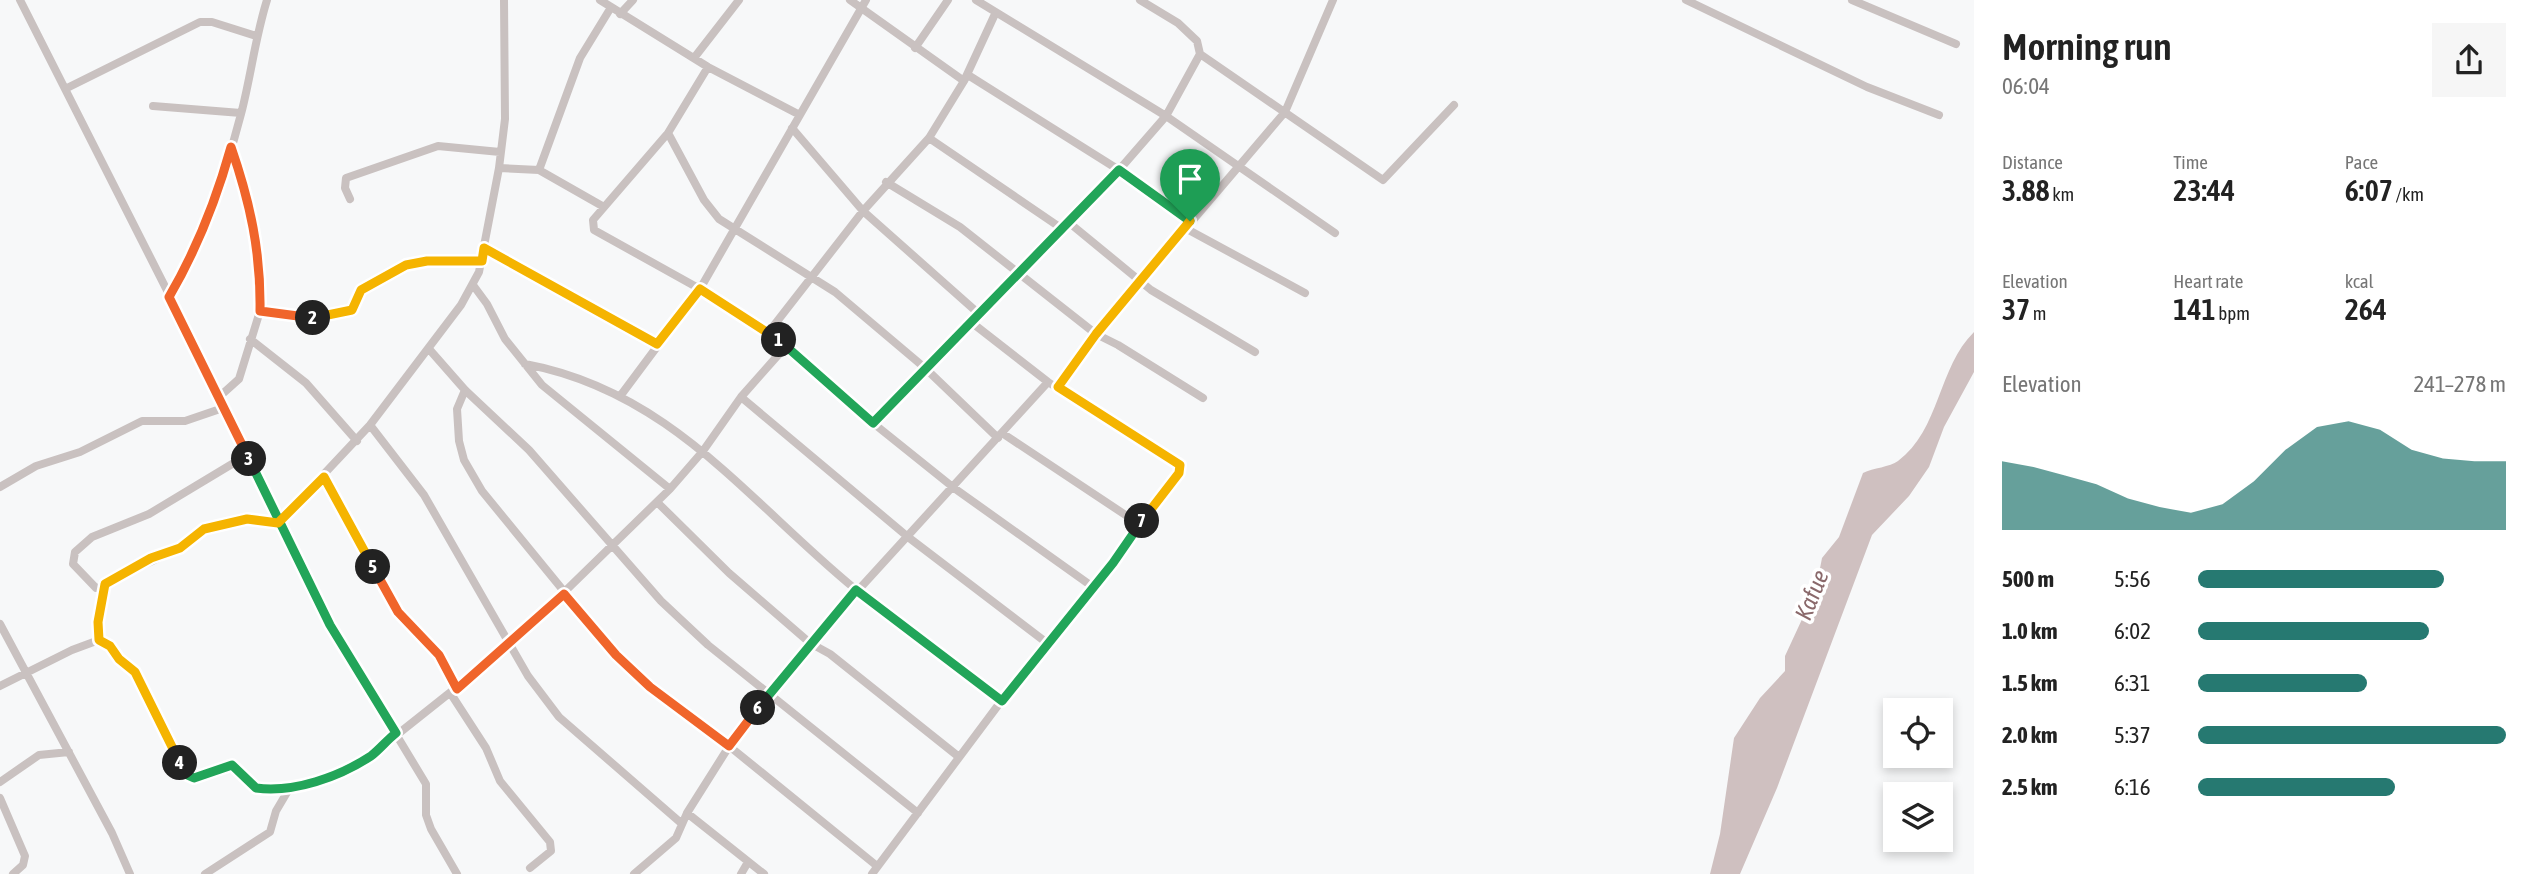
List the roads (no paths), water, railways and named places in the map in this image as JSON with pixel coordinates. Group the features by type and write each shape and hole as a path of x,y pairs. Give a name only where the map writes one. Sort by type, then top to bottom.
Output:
{"street":[{"path":"20,0 226,407 278,523 330,625 426,784 426,815 430,829 457,874"},
{"path":"169,297 192,257 216,200 241,113 256,36 267,0"},
{"path":"278,523 357,441 429,349 473,285 482,261 505,119 504,0"},
{"path":"600,0 610,9 708,68 798,114"},
{"path":"620,14 633,0"},
{"path":"694,58 739,0"},
{"path":"850,0 863,4 915,48 1119,170 1187,225 1306,293"},
{"path":"915,48 948,0"},
{"path":"976,0 1166,116 1238,169 1335,233"},
{"path":"873,423 1119,170 1166,116 1200,54 1198,41 1190,31 1140,0"},
{"path":"1058,387 1096,334 1285,112 1333,0"},
{"path":"1686,0 1867,87 1939,115"},
{"path":"1852,0 1956,44"},
{"path":"621,395 700,289 863,4"},
{"path":"539,170 580,58 610,9"},
{"path":"768,333 886,182 929,138 966,78 995,14"},
{"path":"65,89 200,22 206,21 256,36"},
{"path":"1200,54 1383,180 1454,105"},
{"path":"708,68 668,133 593,220 594,230 700,289 787,345 873,423 954,488 1093,587"},
{"path":"153,106 241,113"},
{"path":"792,128 863,211 978,313"},
{"path":"668,133 711,212 811,276 925,368 1000,436 1139,524"},
{"path":"929,138 1064,225 1161,296 1255,352"},
{"path":"349,199 344,183 346,178 428,149 449,146 500,152"},
{"path":"219,397 239,379 260,311 261,276 249,200 231,147"},
{"path":"499,168 539,170 604,207"},
{"path":"886,182 943,215 1096,334 1203,398"},
{"path":"484,248 657,344"},
{"path":"260,311 303,318 345,312 355,305 361,290 406,265 427,261 482,261"},
{"path":"473,285 487,304 505,339 542,385 670,489"},
{"path":"465,390 457,409 464,460 482,491 564,594 616,655 650,687 729,746 874,870 1179,473 1180,465 1048,382 971,322"},
{"path":"250,340 300,377 357,441"},
{"path":"0,686 72,650 99,640 110,646 119,659 135,672 188,776 200,776 223,765 232,765 256,788 289,789 351,767 378,750 396,733 454,692 510,645 564,594 670,489 703,451 741,397 787,345"},
{"path":"429,349 465,390 529,450 661,601 708,645 918,813"},
{"path":"525,364 562,371 621,395 703,451 856,590 1002,701"},
{"path":"634,874 676,838 681,823 729,746 810,643 1048,382"},
{"path":"741,397 908,537 1047,643"},
{"path":"0,487 36,466 80,452 142,421 185,421 226,407"},
{"path":"370,425 424,495 528,676 559,717 681,823"},
{"path":"247,455 149,514 92,537 75,552 73,564 93,586 103,587 151,558 180,548 204,529 247,519 278,523"},
{"path":"324,477 398,612 439,655 454,692 486,748 500,781 550,842 548,855 530,868"},
{"path":"657,503 729,573 810,643 830,654 959,757"},
{"path":"99,640 103,587"},
{"path":"0,624 113,833 130,874"},
{"path":"0,782 39,755 69,752"},
{"path":"205,874 270,832 282,798 289,789"},
{"path":"0,799 25,856 20,870 13,874"},
{"path":"687,813 764,874"},
{"path":"219,874 230,858"},
{"path":"741,874 748,862"}],"water label":[{"name":"Kafue","path":"1812,595"}]}
